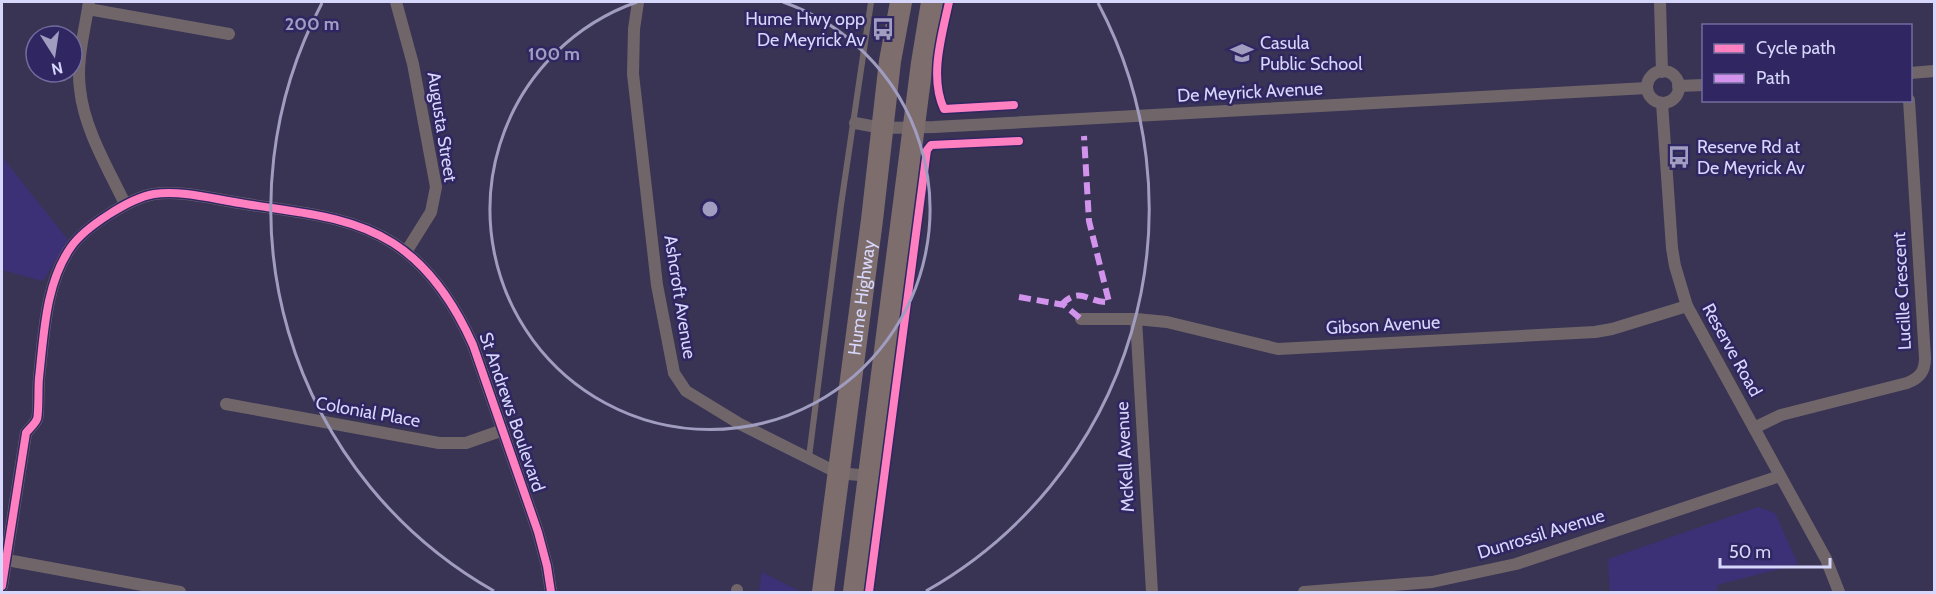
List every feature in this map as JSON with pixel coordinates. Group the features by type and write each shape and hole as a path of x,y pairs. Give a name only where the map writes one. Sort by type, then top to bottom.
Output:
{"highway":[{"name":"Hume Highway","path":"823,592 882,128 901,2"},
{"name":"Hume Highway","path":"854,592 932,2"}],"street":[{"name":"Augusta Street","path":"396,2 413,64 436,187 431,212 406,252"},
{"name":"Ashcroft Avenue","path":"638,2 634,29 633,74 657,285 674,373 686,391 740,424 838,472 870,476"},
{"path":"1660,2 1662,72"},
{"path":"125,204 84,114 79,87 80,62 89,5 229,34"},
{"path":"1912,73 1935,71"},
{"path":"1662,72 1675,77 1678,86 1678,92 1672,100 1662,103 1650,97 1647,88 1647,83 1653,75 1662,72"},
{"path":"1678,86 1702,85"},
{"name":"De Meyrick Avenue","path":"855,123 882,128 914,128 1647,88"},
{"name":"Lucille Crescent","path":"1754,428 1781,415 1907,383 1915,380 1922,372 1924,358 1909,102"},
{"name":"Reserve Road","path":"1662,103 1672,248 1687,306 1826,559 1839,592"},
{"name":"St Andrews Boulevard","path":"2,586 26,433 37,418 37,396 50,296 59,272 71,247 86,231 125,204 155,194 182,194 337,219 369,230 406,252 426,270 460,317 473,345 538,532 547,566 550,592"},
{"name":"Gibson Avenue","path":"1081,319 1136,319 1167,322 1278,349 1595,332 1687,306"},
{"name":"McKell Avenue","path":"1136,319 1152,592"},
{"name":"Colonial Place","path":"226,404 439,443 466,443 503,430"},
{"name":"Dunrossil Avenue","path":"1304,592 1432,582 1516,564 1780,476"},
{"path":"7,560 180,592"}],"lane":[{"path":"810,457 871,2"}],"shaded area":[{"path":"2,157 68,240 43,281 2,270"},
{"path":"1758,507 1775,513 1798,564 1717,585 1717,592 1610,592 1608,559"},
{"path":"762,572 801,592 759,592"}],"marked path":[{"path":"1061,305 1074,296 1109,302 1089,221 1084,136"},
{"path":"1019,297 1064,305 1081,319"}],"cycle path":[{"path":"949,2 940,42 937,70 937,83 944,109 1014,105"},
{"path":"869,592 927,150 931,145 1019,141"},
{"path":"2,586 26,433 38,416 39,378 47,310 62,261 78,239 109,214 144,197 175,193 338,220 376,233 419,263 450,301 473,345 538,532 551,592"}],"place":[{"name":"Hume Hwy opp De Meyrick Av","path":"883,29"},
{"name":"Casula Public School","path":"1242,53"},
{"name":"Reserve Rd at De Meyrick Av","path":"1679,157"}]}
